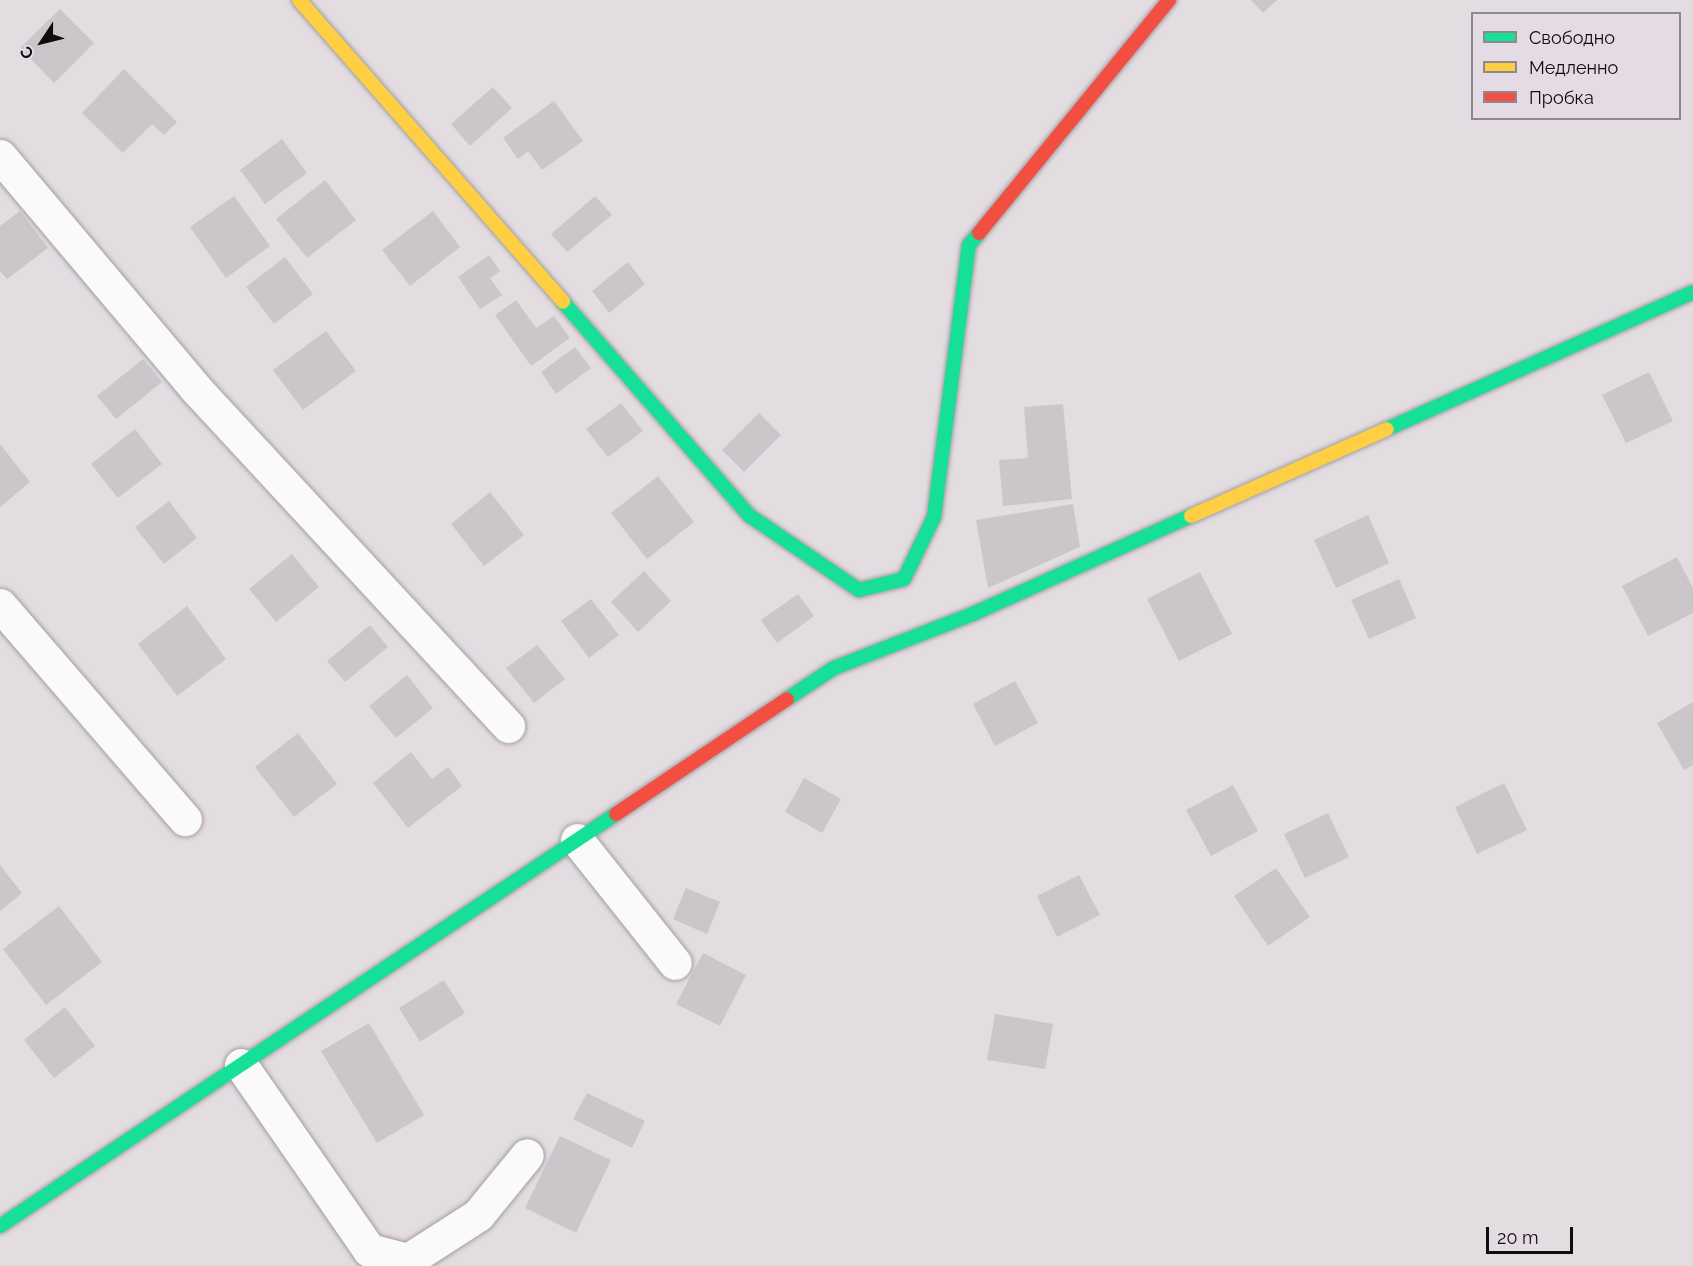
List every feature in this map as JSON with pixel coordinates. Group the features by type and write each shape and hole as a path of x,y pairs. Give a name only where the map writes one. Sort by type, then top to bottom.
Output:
{"street":[{"path":"299,0 750,516 859,590 904,579 934,517 969,245 1169,0"},
{"path":"0,156 197,390 508,726"},
{"path":"0,1226 834,668 975,613 1693,292"},
{"path":"0,604 185,819"},
{"path":"577,840 675,963"},
{"path":"241,1065 369,1250 408,1260 478,1215 527,1155"}],"building":[{"path":"1251,0 1277,0 1263,13"},
{"path":"60,9 94,43 54,83 20,48"},
{"path":"124,69 177,122 164,135 152,124 123,153 82,113"},
{"path":"493,87 512,108 470,146 451,124"},
{"path":"554,101 583,141 542,170 528,151 518,159 503,138"},
{"path":"282,139 307,173 265,204 240,170"},
{"path":"325,180 356,220 307,258 276,219"},
{"path":"234,196 270,246 226,278 190,227"},
{"path":"595,196 612,215 567,252 551,234"},
{"path":"20,211 48,248 7,279 0,271 0,226"},
{"path":"433,211 460,247 410,286 382,250"},
{"path":"489,255 500,271 490,278 502,295 480,309 458,277"},
{"path":"285,257 313,294 274,324 246,287"},
{"path":"628,262 645,284 609,313 592,291"},
{"path":"516,300 536,328 554,316 570,338 531,366 495,315"},
{"path":"326,331 356,371 303,410 273,370"},
{"path":"575,347 591,368 556,394 541,372"},
{"path":"143,359 162,382 116,419 97,396"},
{"path":"1649,372 1673,421 1626,443 1602,395"},
{"path":"621,403 643,431 608,457 586,429"},
{"path":"1063,404 1072,499 1003,506 999,460 1028,458 1024,407"},
{"path":"759,413 781,435 744,472 722,450"},
{"path":"135,429 162,464 118,498 91,464"},
{"path":"0,444 30,482 0,507"},
{"path":"658,476 694,522 647,559 611,513"},
{"path":"490,492 524,535 484,566 451,524"},
{"path":"169,501 197,538 164,564 135,527"},
{"path":"1073,504 1080,547 988,588 976,520"},
{"path":"1368,515 1389,563 1336,588 1314,540"},
{"path":"292,554 319,587 276,622 249,589"},
{"path":"1677,557 1693,588 1693,613 1648,636 1622,586"},
{"path":"644,571 671,601 638,632 611,602"},
{"path":"1200,572 1232,634 1179,661 1147,599"},
{"path":"1399,579 1416,618 1369,639 1351,600"},
{"path":"798,594 814,616 777,643 761,620"},
{"path":"591,599 619,635 589,658 561,621"},
{"path":"187,606 226,659 177,696 138,644"},
{"path":"370,625 388,647 345,682 327,661"},
{"path":"537,645 565,679 534,703 506,668"},
{"path":"407,675 433,708 396,738 369,706"},
{"path":"1015,681 1038,723 995,746 973,704"},
{"path":"1693,702 1693,765 1684,770 1657,723"},
{"path":"298,733 337,784 294,817 255,767"},
{"path":"411,752 432,779 448,767 462,786 408,828 373,783"},
{"path":"804,778 841,799 822,833 785,812"},
{"path":"1504,783 1527,830 1477,854 1455,807"},
{"path":"1233,785 1258,831 1211,856 1186,810"},
{"path":"1328,813 1349,857 1305,878 1284,834"},
{"path":"0,865 22,893 0,911"},
{"path":"1276,868 1310,917 1268,946 1234,896"},
{"path":"1079,875 1100,915 1057,937 1037,896"},
{"path":"686,888 720,902 707,934 673,919"},
{"path":"59,906 102,962 46,1005 3,949"},
{"path":"703,953 746,975 720,1026 676,1004"},
{"path":"444,980 465,1013 420,1042 399,1008"},
{"path":"65,1007 95,1046 54,1078 24,1040"},
{"path":"995,1014 1053,1024 1045,1069 987,1060"},
{"path":"369,1023 424,1115 377,1143 321,1051"},
{"path":"587,1093 645,1121 632,1148 573,1119"},
{"path":"560,1136 611,1160 576,1233 525,1208"}],"traffic: fast":[{"path":"563,302 750,516 859,590 904,579 934,517 969,245 979,233"},
{"path":"1387,429 1693,292"},
{"path":"787,699 834,668 975,613 1191,516"},
{"path":"0,1226 616,814"}],"traffic: slow":[{"path":"299,0 563,302"},
{"path":"1191,516 1387,429"}],"traffic: jam":[{"path":"979,233 1169,0"},
{"path":"616,814 787,699"}]}
